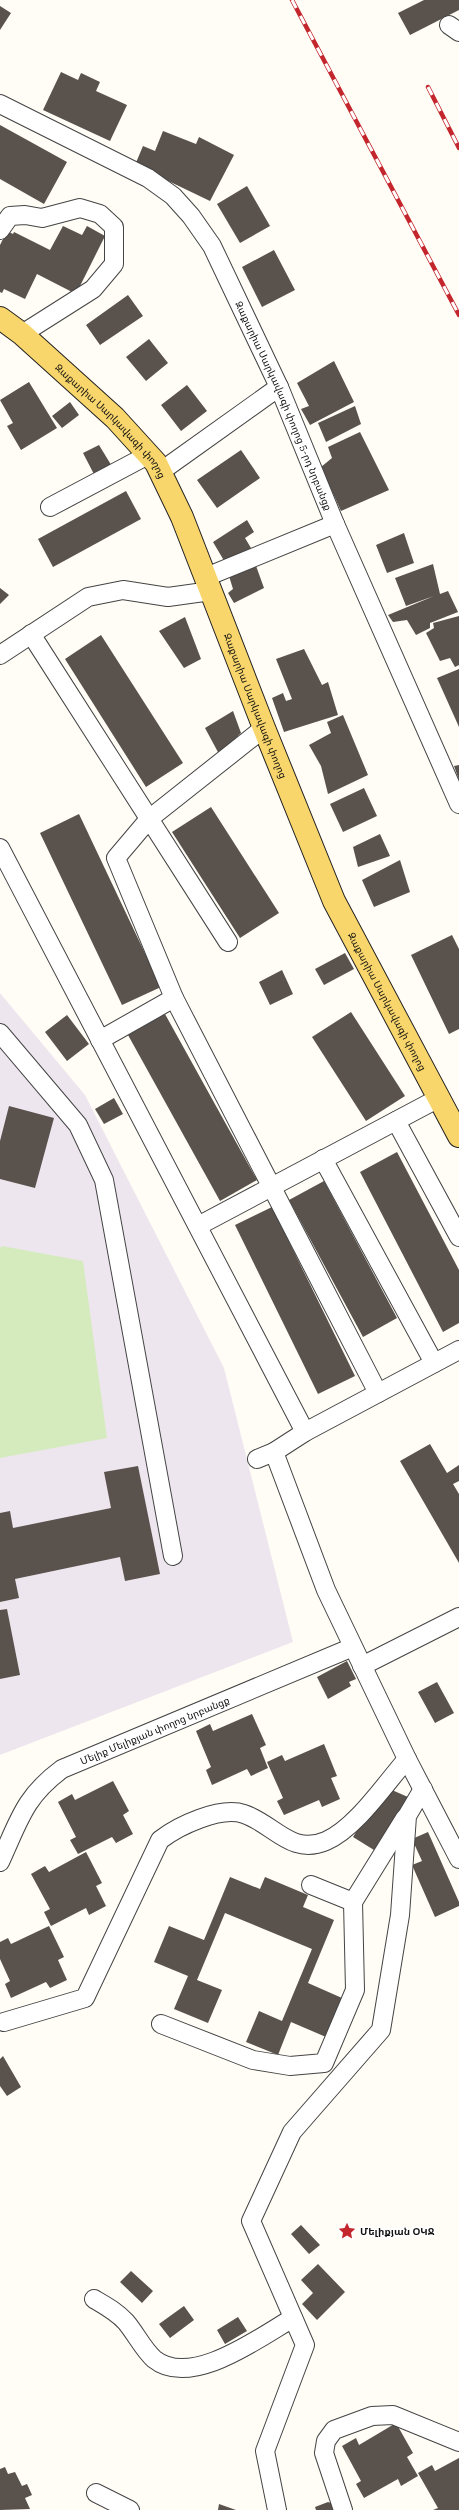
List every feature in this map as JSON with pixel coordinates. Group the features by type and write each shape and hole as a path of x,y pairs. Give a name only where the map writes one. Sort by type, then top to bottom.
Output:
{"main road":[{"name":"Զաքարիա Սարկավագի փողոց","path":"0,318 22,334 115,418 154,463 182,517 264,728 334,901 459,1136"}],"street":[{"name":"Զաքարիա Սարկավագի փողոց 5-րդ նրբանցք","path":"0,104 141,175 173,196 191,216 212,246 279,386 334,524 459,804"},
{"path":"0,230 10,216 25,215 42,218 80,208 100,214 114,227 114,264 93,289 22,334"},
{"path":"50,508 154,463 279,386"},
{"path":"0,655 88,597 123,590 168,597 209,584 334,524"},
{"path":"31,634 228,942"},
{"path":"264,728 148,819 116,858 174,998 270,1188 378,1393"},
{"path":"2,858 100,1040 305,1432"},
{"path":"100,1040 174,998"},
{"path":"0,1033 78,1125 104,1180 174,1556"},
{"path":"198,1226 439,1098"},
{"path":"396,1121 459,1237"},
{"path":"323,1160 434,1363"},
{"path":"257,1459 274,1452 305,1432 459,1350"},
{"path":"274,1452 326,1590 407,1760 424,1789 459,1859"},
{"path":"362,1666 459,1617"},
{"name":"Մելիք Մելիքյան փողոց նրբանցք","path":"0,1862 29,1799 43,1783 62,1769 352,1647"},
{"path":"1,2021 85,1998 160,1840 170,1832 215,1814 226,1812 244,1814 292,1842 302,1846 327,1841 350,1825 407,1760"},
{"path":"161,2024 253,2060 290,2066 324,2063 355,1990 353,1902 424,1789"},
{"path":"277,2510 265,2451 305,2345 251,2221 292,2132 380,2030 400,1915 407,1816"},
{"path":"311,1885 353,1902"},
{"path":"94,2299 113,2310 126,2322 154,2358 170,2367 180,2368 214,2363 293,2318"},
{"path":"343,2510 324,2453 326,2441 334,2430 372,2416 393,2415 459,2442"},
{"path":"96,2493 130,2510"}],"shaded area":[{"path":"0,993 85,1095 224,1368 293,1642 0,1755"}],"green space":[{"path":"2,1246 83,1261 107,1438 0,1458 0,1248"}],"building":[{"path":"424,0 459,0 459,10 410,35 398,13"},
{"path":"0,6 11,13 0,30"},
{"path":"61,72 78,80 81,73 100,82 96,91 127,105 110,141 43,110"},
{"path":"0,125 67,162 44,204 0,179"},
{"path":"163,131 196,144 199,137 234,155 210,201 135,165 143,146 155,151"},
{"path":"247,186 270,226 240,243 217,204"},
{"path":"63,226 82,235 87,226 105,236 76,294 37,274 25,299 4,289 2,293 0,292 0,245 7,231 13,234 14,232 50,250"},
{"path":"274,250 295,290 262,307 242,267"},
{"path":"128,295 143,316 100,345 86,325"},
{"path":"149,339 168,363 146,381 126,357"},
{"path":"334,361 354,402 310,425 301,409 309,406 297,383"},
{"path":"29,382 57,428 21,450 7,426 13,423 0,400"},
{"path":"187,385 207,411 181,431 161,405"},
{"path":"70,402 79,415 62,428 52,416"},
{"path":"355,406 361,424 326,442 318,423"},
{"path":"360,432 389,490 341,511 321,467 332,458 328,447"},
{"path":"99,445 113,468 97,480 83,453"},
{"path":"241,450 260,478 217,508 197,480"},
{"path":"126,491 141,519 53,567 38,539"},
{"path":"247,520 254,532 245,538 251,548 226,564 213,542"},
{"path":"404,533 414,563 387,573 376,545"},
{"path":"255,563 264,588 234,603 228,593 233,589 229,576"},
{"path":"433,564 440,594 448,591 458,612 430,623 430,628 416,635 407,620 393,622 388,615 434,596 406,606 395,578"},
{"path":"0,588 9,595 0,604"},
{"path":"459,616 459,665 455,667 450,658 440,661 426,633 434,628 433,623"},
{"path":"185,617 201,659 184,668 159,631"},
{"path":"101,635 183,763 146,787 65,659"},
{"path":"304,649 322,685 328,682 338,715 284,732 272,698 283,693 286,701 292,699 276,659"},
{"path":"459,669 459,727 437,678"},
{"path":"233,711 241,733 219,754 205,728"},
{"path":"343,715 368,775 328,794 321,766 309,745 331,733 327,722"},
{"path":"459,765 459,780 454,766"},
{"path":"364,788 377,816 343,832 330,804"},
{"path":"211,807 279,913 240,938 172,832"},
{"path":"79,814 161,987 122,1005 40,833"},
{"path":"380,834 390,856 358,867 353,847"},
{"path":"400,860 410,892 374,907 362,880"},
{"path":"452,935 459,949 459,1029 449,1034 411,955"},
{"path":"345,953 354,969 324,985 315,969"},
{"path":"282,970 293,994 270,1005 259,982"},
{"path":"351,1012 405,1096 366,1121 312,1037"},
{"path":"165,1014 257,1180 220,1201 128,1035"},
{"path":"67,1015 89,1044 67,1061 45,1032"},
{"path":"114,1098 123,1114 104,1124 95,1109"},
{"path":"9,1106 54,1118 35,1188 0,1179 0,1141"},
{"path":"397,1152 459,1270 459,1323 443,1332 360,1172"},
{"path":"324,1181 397,1318 363,1337 289,1200"},
{"path":"272,1207 355,1376 318,1394 235,1225"},
{"path":"430,1444 447,1473 459,1465 459,1481 453,1484 459,1494 459,1563 400,1461"},
{"path":"138,1466 160,1574 125,1581 120,1557 15,1579 19,1598 0,1602 0,1513 10,1511 13,1528 111,1508 104,1472"},
{"path":"7,1609 20,1675 0,1679 0,1610"},
{"path":"347,1661 356,1679 349,1682 351,1686 328,1699 317,1677"},
{"path":"437,1682 454,1713 435,1723 418,1692"},
{"path":"252,1714 266,1745 260,1748 268,1768 251,1776 247,1769 212,1785 206,1770 211,1767 196,1731 210,1724 213,1731"},
{"path":"324,1744 337,1776 331,1778 340,1799 322,1807 319,1800 284,1815 277,1801 283,1798 267,1762 282,1755 285,1761"},
{"path":"113,1781 129,1811 123,1815 133,1834 116,1843 112,1837 78,1854 70,1840 76,1837 58,1802 72,1794 75,1800"},
{"path":"385,1787 408,1797 374,1850 353,1837"},
{"path":"428,1832 459,1902 459,1906 435,1917 412,1865 422,1861 412,1839"},
{"path":"86,1852 102,1883 96,1886 106,1906 89,1915 86,1908 51,1926 44,1912 50,1909 31,1874 45,1866 49,1872"},
{"path":"230,1877 260,1889 265,1877 308,1895 303,1907 334,1920 308,1983 342,1998 326,2037 291,2022 278,2055 246,2042 259,2011 282,2021 312,1949 225,1913 197,1980 222,1990 208,2023 174,2009 188,1976 154,1962 169,1926 204,1940"},
{"path":"49,1926 64,1957 58,1960 67,1980 50,1988 46,1982 11,1998 5,1984 10,1981 0,1959 0,1942 8,1938 11,1944"},
{"path":"3,2056 21,2087 7,2096 0,2086 0,2059"},
{"path":"301,2225 320,2245 309,2254 291,2234"},
{"path":"318,2264 345,2292 317,2320 302,2304 313,2293 301,2280"},
{"path":"131,2271 153,2291 142,2303 120,2282"},
{"path":"184,2306 194,2320 170,2338 159,2324"},
{"path":"238,2317 247,2331 225,2344 217,2330"},
{"path":"396,2423 413,2453 407,2457 418,2476 401,2486 398,2479 364,2498 356,2484 361,2481 342,2446 356,2438 359,2445"},
{"path":"459,2458 459,2510 433,2510 438,2508 418,2473 432,2465 435,2471"},
{"path":"5,2467 8,2474 15,2472 22,2486 27,2484 32,2495 25,2498 30,2509 0,2510 0,2469"},
{"path":"328,2502 334,2504 336,2510 316,2510 315,2507"},
{"path":"219,2504 236,2510 218,2510"}],"railway":[{"path":"292,0 459,315"},
{"path":"428,87 459,148"}],"place":[{"name":"Մելիքյան ՕԿՋ","path":"347,2231"}]}
